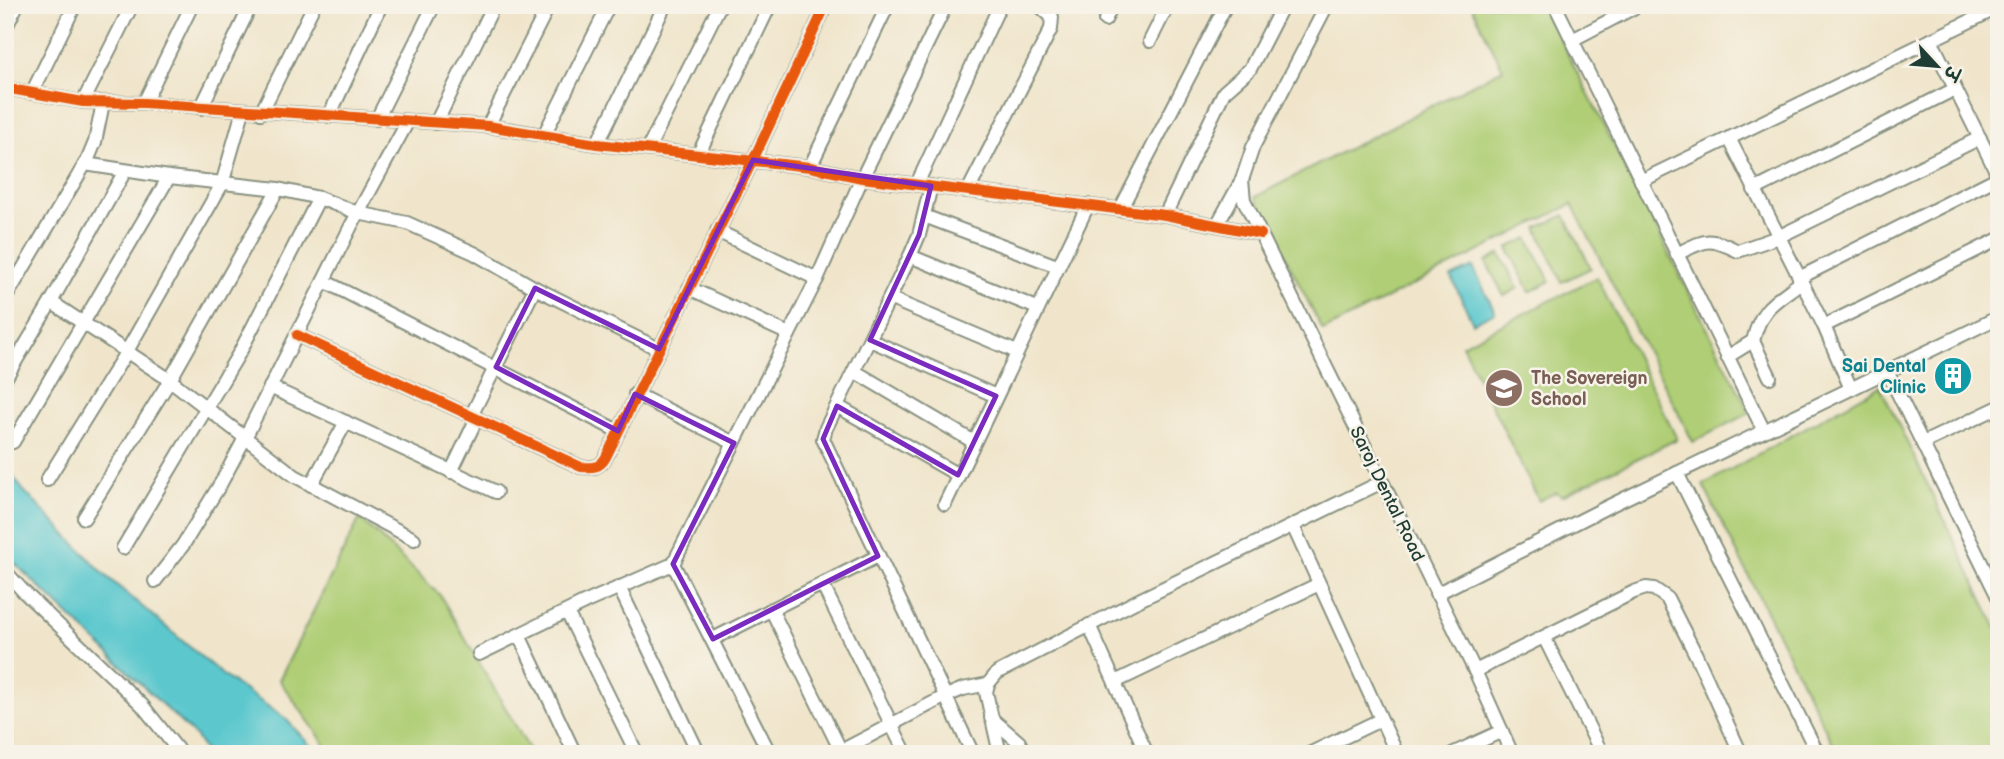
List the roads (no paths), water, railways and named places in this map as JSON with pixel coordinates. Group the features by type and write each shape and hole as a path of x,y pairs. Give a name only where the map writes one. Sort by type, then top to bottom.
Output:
{"street":[{"path":"5,29 17,5"},
{"path":"32,93 75,5"},
{"path":"83,102 132,5"},
{"path":"144,103 192,5"},
{"path":"201,108 251,5"},
{"path":"261,113 314,5"},
{"path":"329,116 381,5"},
{"path":"377,119 434,5"},
{"path":"436,123 494,5"},
{"path":"488,126 549,5"},
{"path":"544,135 609,5"},
{"path":"597,144 665,5"},
{"path":"648,149 720,5"},
{"path":"699,153 770,5"},
{"path":"296,335 581,467 596,468 602,463 753,160 826,5"},
{"path":"810,167 888,5"},
{"path":"479,654 673,564 817,279 862,178 946,5"},
{"path":"917,184 1000,5"},
{"path":"968,191 1051,29 1052,17 1039,5"},
{"path":"1105,20 1112,5"},
{"path":"1150,41 1168,5"},
{"path":"1120,210 1226,5"},
{"path":"1165,215 1224,92 1250,69 1283,5"},
{"path":"1555,5 1764,431"},
{"path":"1572,40 1639,5"},
{"path":"1217,225 1242,180 1253,148 1323,7"},
{"path":"1641,181 1999,7"},
{"path":"1770,377 1753,341 1765,310 1800,280 1999,177 1931,40"},
{"path":"5,88 83,102 144,103 261,113 488,126 597,144 699,153 810,167 862,178 1165,215 1261,234"},
{"path":"1754,190 1955,89"},
{"path":"5,299 85,164 95,142 103,103"},
{"path":"47,480 127,351 222,184 243,111"},
{"path":"155,580 199,521 246,436 408,121"},
{"path":"1729,138 1824,326 1851,389"},
{"path":"1676,254 1709,240 1738,251 1778,237 1980,138"},
{"path":"85,164 222,184 278,189 319,198 358,214 407,222 659,349"},
{"path":"5,379 125,171"},
{"path":"13,442 169,177"},
{"name":"Saroj Dental Road","path":"1242,180 1244,200 1475,671 1512,754"},
{"path":"931,186 910,256 823,439 973,754"},
{"path":"84,518 170,380 278,189"},
{"path":"123,548 241,350 319,198"},
{"path":"945,504 1088,205"},
{"path":"924,216 1057,266"},
{"path":"717,231 817,279"},
{"path":"1824,326 1999,239"},
{"path":"910,256 1037,308"},
{"path":"324,281 618,431"},
{"path":"451,472 496,367 535,288"},
{"path":"689,288 789,334"},
{"path":"891,299 1017,352"},
{"path":"51,302 170,380 311,485 414,539"},
{"path":"1436,594 1677,473 1999,317"},
{"path":"870,340 996,396"},
{"path":"1727,357 1753,341"},
{"path":"854,371 974,442"},
{"path":"1888,373 1999,598"},
{"path":"270,387 496,492"},
{"path":"635,394 734,443"},
{"path":"837,406 958,475"},
{"path":"1923,443 1998,410"},
{"path":"311,485 346,422"},
{"path":"1677,473 1818,754"},
{"path":"1000,754 986,702 988,684 997,673 1089,625 1382,482"},
{"path":"1293,526 1397,754"},
{"path":"713,639 878,556"},
{"path":"673,564 770,754"},
{"path":"5,571 142,705 181,754"},
{"path":"822,584 906,754"},
{"path":"1115,682 1319,584"},
{"path":"619,587 699,754"},
{"path":"1475,671 1646,587 1661,592 1667,598 1741,754"},
{"path":"771,609 838,752 946,695 988,684"},
{"path":"567,612 637,754"},
{"path":"1089,625 1147,754"},
{"path":"519,635 575,754"},
{"path":"1544,637 1602,754"},
{"path":"991,718 1019,742 1025,754"},
{"path":"1308,754 1380,720"},
{"path":"1452,754 1502,731"}],"water":[{"path":"1473,267 1495,312 1473,323 1451,277"},
{"path":"5,466 24,491 105,575 225,677 285,718 318,754 207,754 195,736 5,554"}],"place":[{"name":"Sai Dental Clinic","path":"1953,376"},
{"name":"The Sovereign School","path":"1504,388"}]}
